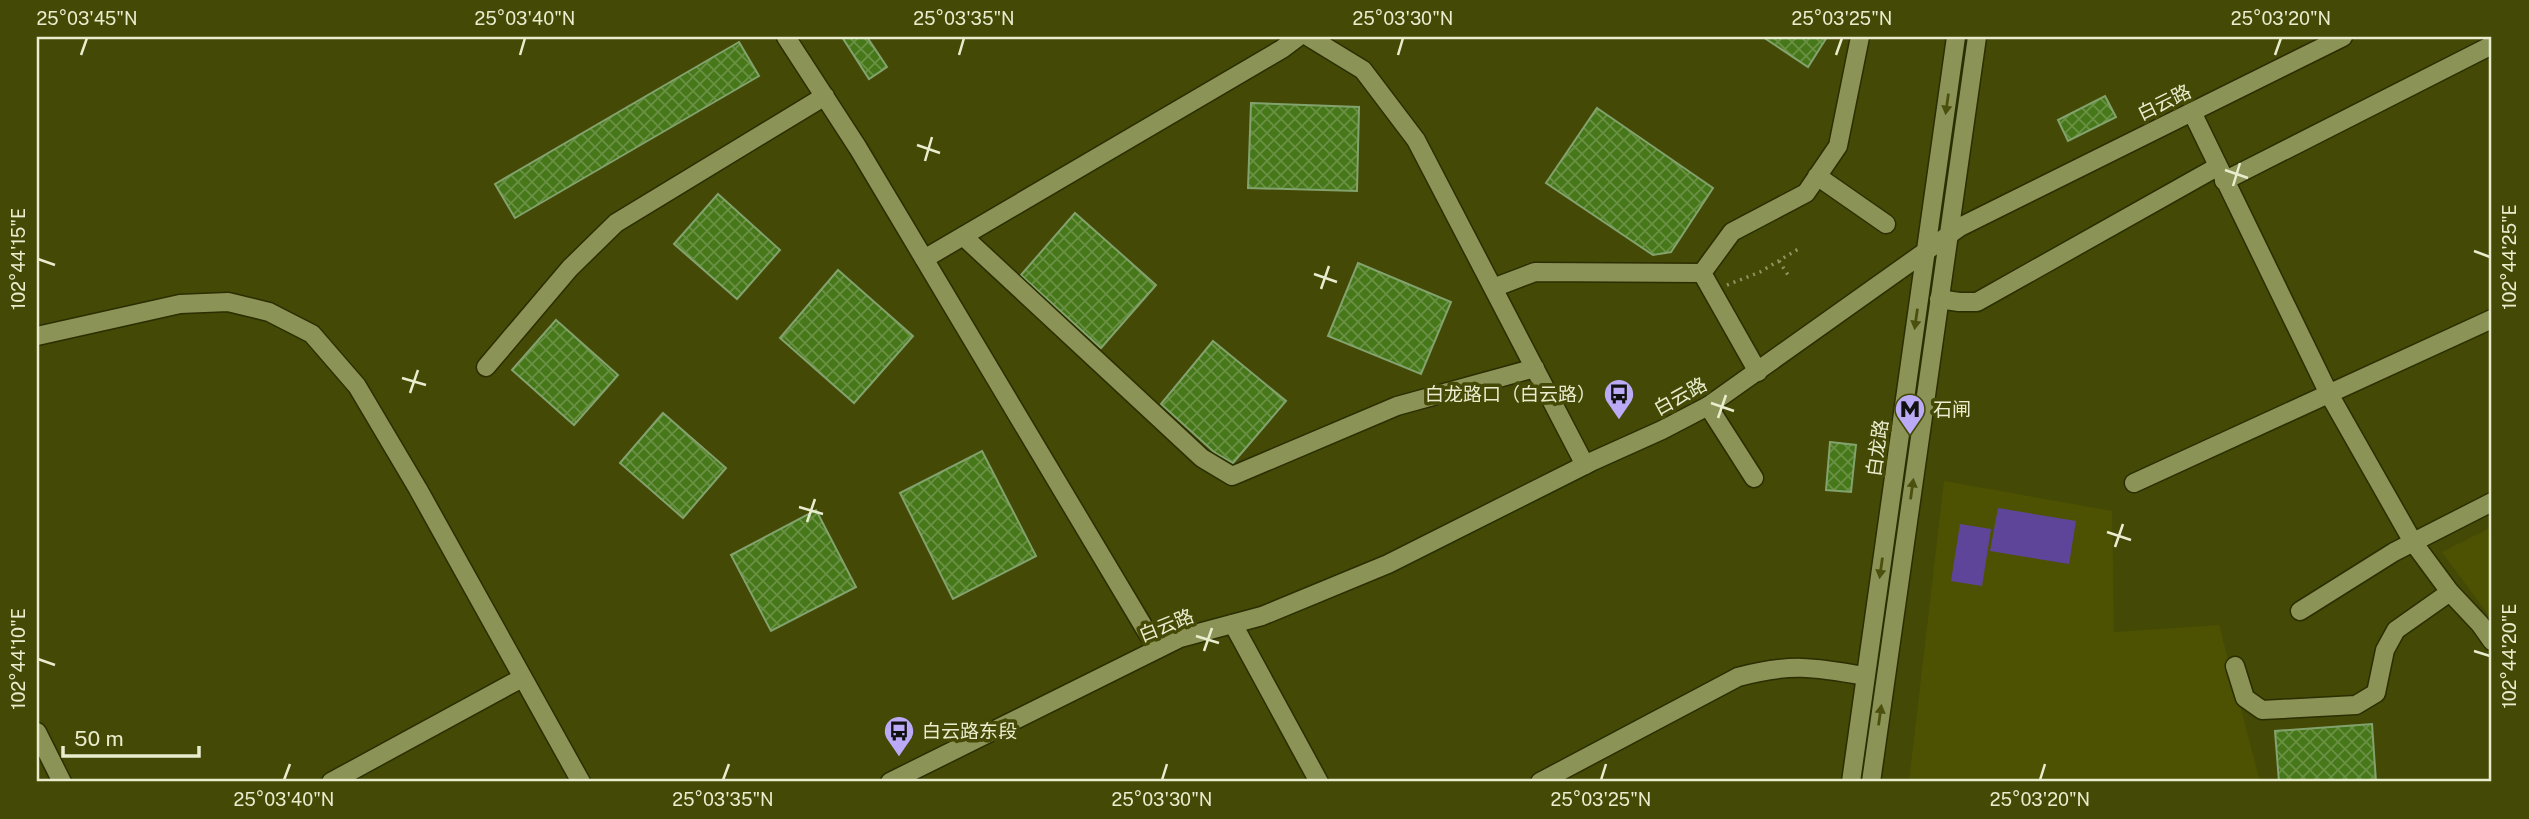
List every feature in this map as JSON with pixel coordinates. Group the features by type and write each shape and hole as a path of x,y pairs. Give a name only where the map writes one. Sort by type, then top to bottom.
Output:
{"street":[{"path":"786,37 924,259 1157,649"},
{"path":"924,259 1298,37"},
{"path":"1310,37 1363,70 1416,140 1585,465"},
{"path":"1702,273 1732,232 1806,193 1838,146 1860,37"},
{"name":"白龙路","path":"1850,782 1956,37"},
{"name":"白龙路","path":"1871,782 1977,37"},
{"name":"白云路","path":"890,782 1180,638 1262,616 1388,564 1585,465 1662,430 1708,406 1948,236 1994,210 2343,37"},
{"path":"1939,299 1977,302 2221,174 2492,45"},
{"path":"486,367 570,268 616,223 825,96"},
{"path":"2192,112 2329,394 2413,542 2450,592 2492,641"},
{"path":"1817,176 1886,224"},
{"path":"963,236 1202,458 1232,476 1397,406 1535,368"},
{"path":"1493,288 1535,272 1702,273"},
{"path":"1702,273 1758,372"},
{"path":"37,336 180,304 228,302 269,312 312,334 357,386 418,489 581,782"},
{"path":"2134,483 2492,319"},
{"path":"1708,406 1754,478"},
{"path":"2300,611 2413,542 2492,502"},
{"path":"2235,666 2245,698 2262,710 2356,705 2376,693 2385,650 2396,630 2450,592"},
{"path":"1233,624 1319,782"},
{"path":"1540,782 1738,677 1765,669 1790,666 1814,667 1865,676"},
{"path":"331,782 522,678"},
{"path":"37,732 42,755 62,782"}],"path":[{"path":"1712,292 1759,272 1800,248"},
{"path":"1779,261 1788,275"}],"shaded area":[{"path":"1944,481 2112,511 2114,632 2219,625 2260,782 1909,782"},
{"path":"1998,508 2076,521 2069,564 1990,551"},
{"path":"1960,524 1991,529 1982,586 1951,581"},
{"path":"2492,527 2492,620 2442,552"}],"building":[{"path":"842,37 867,37 887,67 869,79"},
{"path":"1763,37 1827,37 1808,67"},
{"path":"739,42 759,76 515,218 495,184"},
{"path":"2105,96 2116,117 2068,141 2058,120"},
{"path":"1251,103 1359,107 1357,191 1248,188"},
{"path":"1597,108 1713,188 1671,252 1653,255 1546,183"},
{"path":"718,194 780,250 737,299 674,244"},
{"path":"1075,213 1156,285 1101,348 1021,275"},
{"path":"1358,263 1451,302 1421,374 1328,336"},
{"path":"838,270 913,336 854,403 780,338"},
{"path":"556,320 618,375 574,425 512,370"},
{"path":"1213,341 1286,401 1233,463 1214,452 1161,404"},
{"path":"663,413 726,468 683,518 620,463"},
{"path":"1830,442 1856,445 1851,492 1826,490"},
{"path":"982,451 1036,556 953,599 900,493"},
{"path":"816,510 856,587 771,631 731,555"},
{"path":"2372,724 2376,782 2279,782 2275,731"}],"place":[{"name":"白龙路口（白云路）","path":"1619,421"},
{"name":"石闸","path":"1910,436"},
{"name":"白云路东段","path":"899,758"}]}
